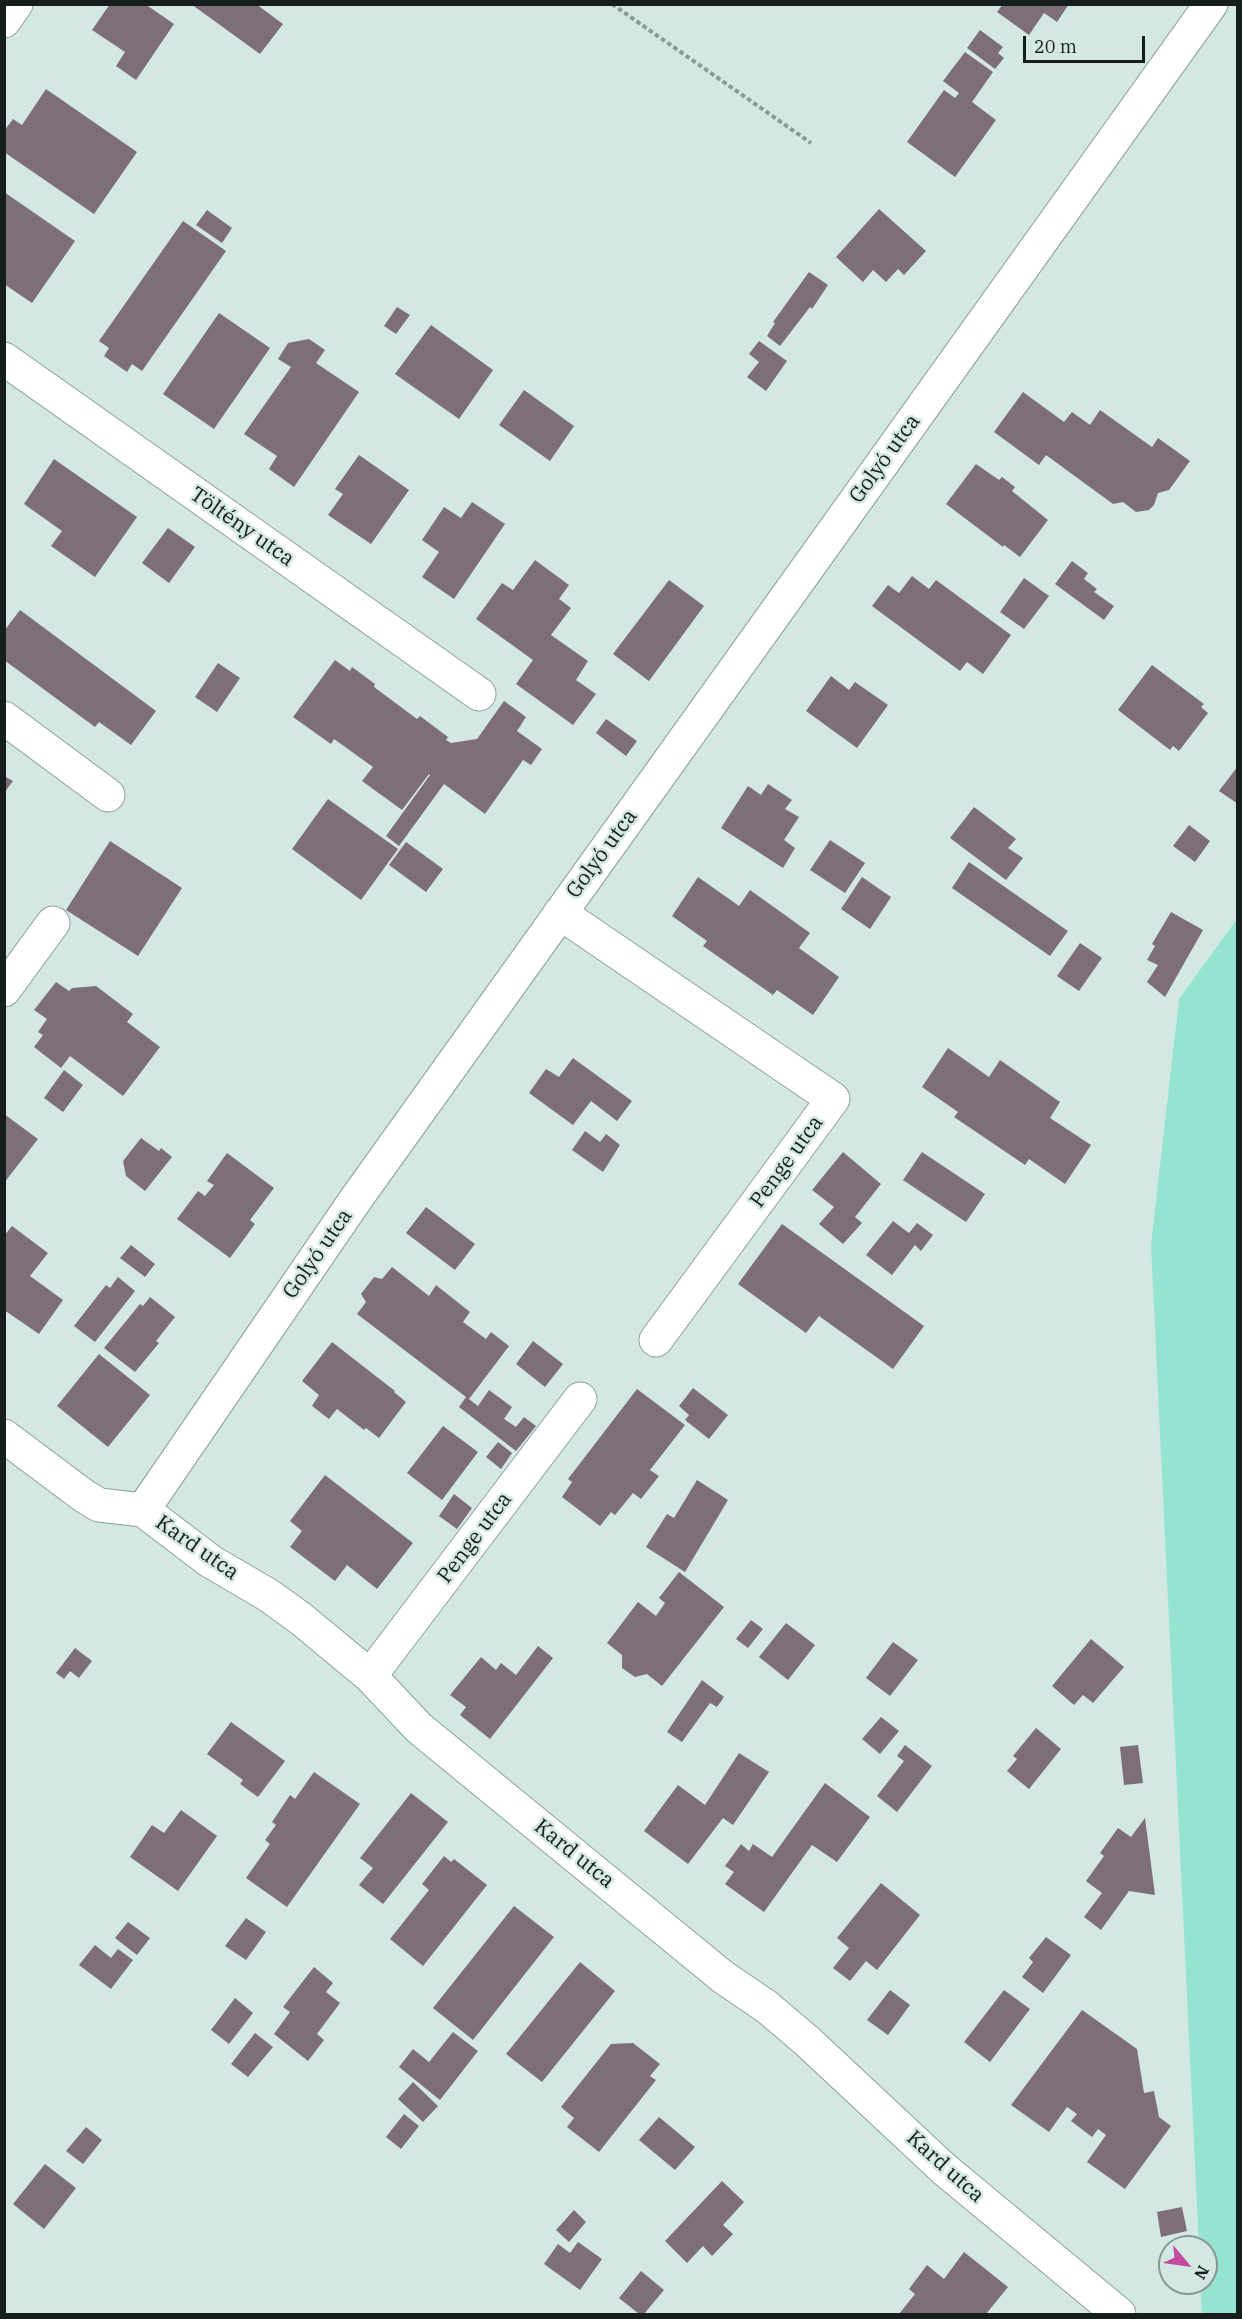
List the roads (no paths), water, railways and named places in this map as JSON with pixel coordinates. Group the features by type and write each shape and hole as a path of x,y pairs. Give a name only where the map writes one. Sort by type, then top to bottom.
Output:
{"street":[{"path":"4,21 16,4"},
{"name":"Golyó utca","path":"143,1510 356,1199 1211,4"},
{"name":"Töltény utca","path":"4,359 479,694"},
{"path":"4,718 108,795"},
{"name":"Golyó utca","path":"560,913 833,1099"},
{"path":"4,990 53,922"},
{"name":"Penge utca","path":"656,1340 833,1099"},
{"name":"Penge utca","path":"370,1676 580,1399"},
{"name":"Kard utca","path":"4,1436 99,1505 143,1510 210,1561 268,1595 300,1618 370,1676 419,1728 723,1977 767,2007 807,2041 944,2169 1119,2314"}]}
